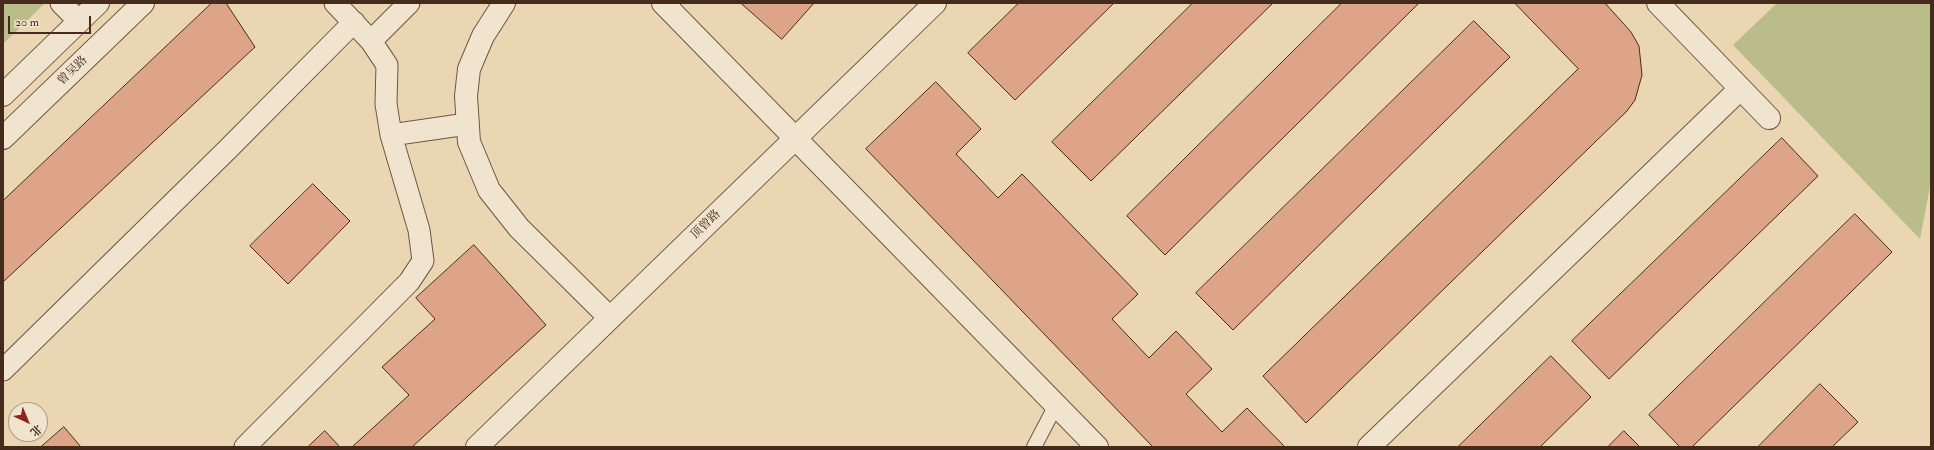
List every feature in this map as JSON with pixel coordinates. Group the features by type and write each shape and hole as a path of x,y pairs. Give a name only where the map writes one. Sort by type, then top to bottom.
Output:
{"street":[{"path":"61,3 79,21"},
{"path":"3,95 98,3"},
{"name":"曾吴路","path":"3,138 143,3"},
{"path":"245,447 409,282 423,261 419,230 391,135 386,104 387,65 371,41 335,3"},
{"path":"371,41 409,3"},
{"path":"504,3 483,36 469,69 466,96 469,142 489,190 519,228 610,318"},
{"path":"663,3 1098,447"},
{"name":"顶曾路","path":"477,447 935,3"},
{"path":"1658,3 1769,118"},
{"path":"3,370 228,149 354,22"},
{"path":"1369,447 1740,89"},
{"path":"391,135 467,124"}],"lane":[{"path":"1034,447 1056,405"}],"green space":[{"path":"3,3 45,3 3,44"},
{"path":"1777,3 1931,3 1931,181 1920,239 1733,45"}],"building":[{"path":"212,3 226,3 255,47 3,282 3,201"},
{"path":"741,3 814,3 782,39"},
{"path":"1019,3 1114,3 1015,100 968,53"},
{"path":"1193,3 1273,3 1091,181 1052,142"},
{"path":"1342,3 1419,3 1165,255 1127,216"},
{"path":"1515,3 1605,3 1631,32 1639,46 1642,75 1635,100 1627,111 1306,423 1263,376 1578,69"},
{"path":"1474,21 1510,57 1233,330 1196,293"},
{"path":"936,82 981,129 956,154 998,198 1022,174 1138,294 1112,319 1149,358 1176,331 1212,369 1186,394 1222,432 1247,408 1285,447 1153,447 866,149"},
{"path":"1782,138 1818,176 1609,379 1572,341"},
{"path":"313,184 350,221 288,284 250,246"},
{"path":"1855,214 1892,252 1692,447 1680,447 1649,415"},
{"path":"474,245 546,325 412,447 352,447 409,395 382,367 435,319 416,298"},
{"path":"1551,356 1591,397 1540,447 1458,447"},
{"path":"1820,384 1858,422 1832,447 1758,447"},
{"path":"64,427 81,447 41,447"},
{"path":"325,431 340,447 308,447"},
{"path":"1624,431 1640,447 1608,447"}]}
